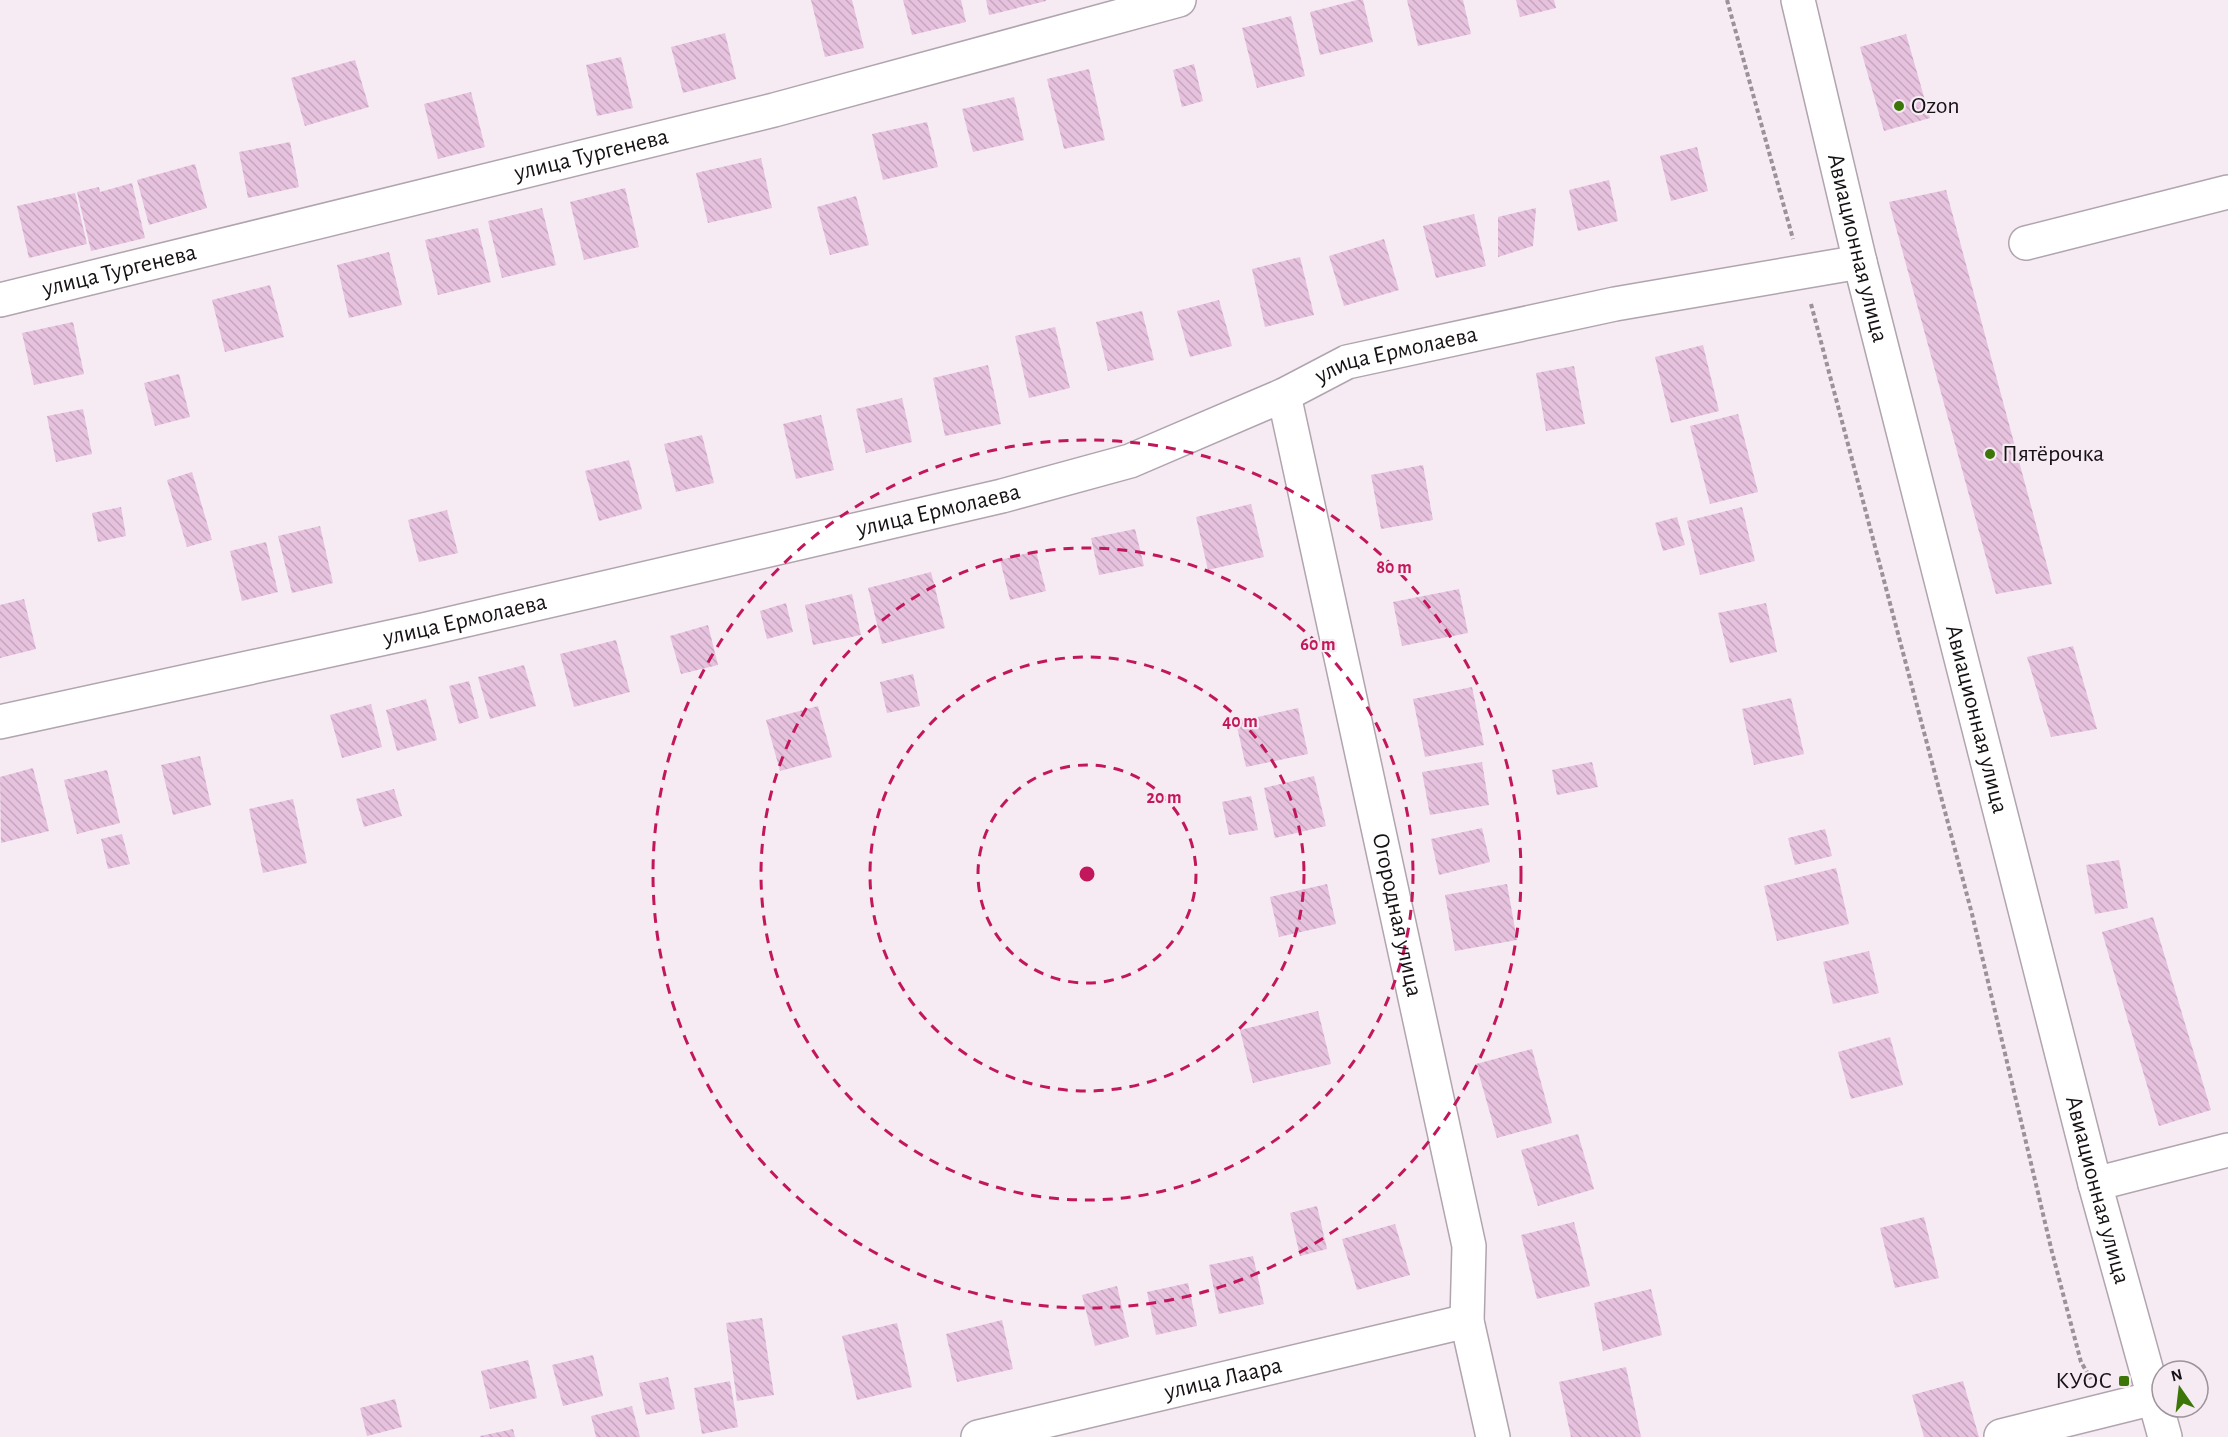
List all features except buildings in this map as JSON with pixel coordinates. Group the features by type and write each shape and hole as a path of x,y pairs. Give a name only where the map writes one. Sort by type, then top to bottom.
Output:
{"street":[{"name":"улица Тургенева","path":"0,300 774,110 1179,0"},
{"name":"Авиационная улица","path":"1798,0 1860,262 2095,1184 2140,1401 2165,1437"},
{"path":"2026,243 2228,192"},
{"name":"улица Ермолаева","path":"0,722 439,627 1002,496 1130,461 1284,395 1347,362 1615,304 1860,262"},
{"name":"Огородная улица","path":"1284,395 1468,1246 1467,1321 1493,1437"},
{"path":"2095,1184 2228,1150"},
{"name":"улица Лаара","path":"978,1437 1467,1321"},
{"path":"2001,1436 2140,1401"}],"path":[{"path":"1727,0 1802,272 1966,892 2080,1362 2090,1378 2140,1401"}],"place":[{"name":"Ozon","path":"1899,106"},
{"name":"Пятёрочка","path":"1990,454"},
{"name":"КУОС","path":"2124,1381"}]}
